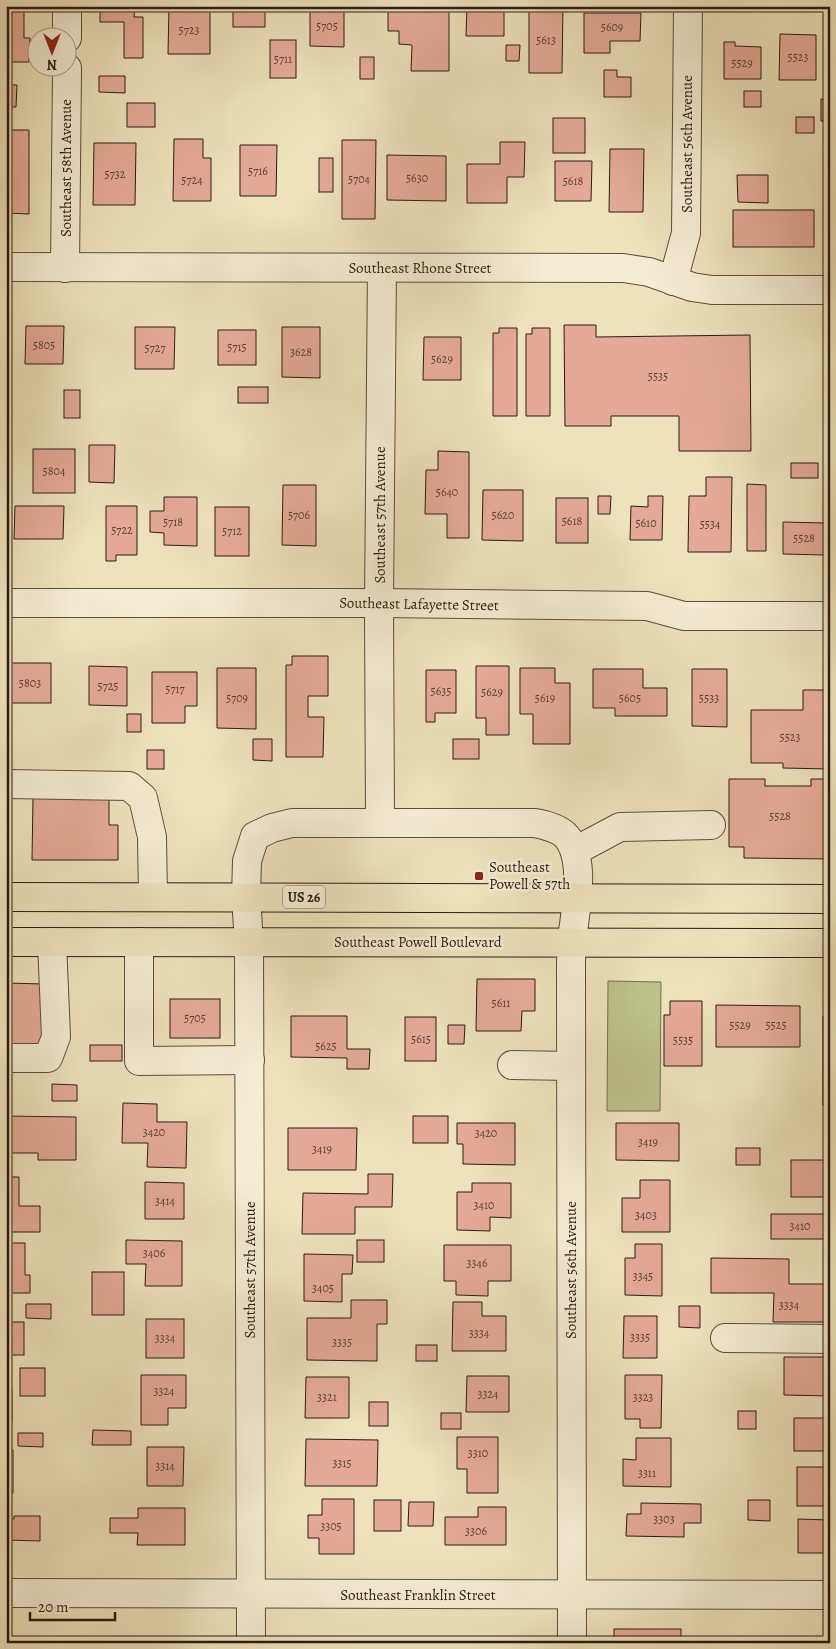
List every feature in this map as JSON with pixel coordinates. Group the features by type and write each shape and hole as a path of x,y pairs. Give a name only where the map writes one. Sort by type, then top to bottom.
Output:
{"main road":[{"name":"US 26","path":"6,897 830,899"},
{"name":"Southeast Powell Boulevard","path":"6,942 830,943"}],"street":[{"path":"67,6 67,28"},
{"name":"Southeast 56th Avenue","path":"674,281 686,233 688,6"},
{"name":"Southeast 58th Avenue","path":"65,268 67,78"},
{"name":"Southeast Rhone Street","path":"6,267 623,268 649,272 692,287 712,290 830,290"},
{"name":"Southeast 57th Avenue","path":"251,1643 250,1060 249,942 246,897 247,861 255,836 272,828 292,823 380,823 379,603 382,268"},
{"name":"Southeast Lafayette Street","path":"6,603 379,603 647,606 684,616 830,616"},
{"path":"6,784 128,786 143,798 152,837 153,897"},
{"path":"380,823 535,823 552,826 564,835 575,851 620,826 711,825"},
{"name":"Southeast 56th Avenue","path":"572,1643 571,1066 572,942 577,898 575,851"},
{"path":"6,1058 48,1058 56,1037 52,942"},
{"path":"140,942 140,1061 250,1060"},
{"path":"512,1065 571,1066"},
{"path":"725,1338 830,1338"},
{"name":"Southeast Franklin Street","path":"6,1594 830,1595"}],"green space":[{"path":"608,981 661,982 660,1111 607,1111"}],"building":[{"path":"100,6 135,6 134,17 143,17 143,58 124,58 124,22 100,22"},
{"path":"169,6 210,6 210,54 168,54"},
{"path":"233,6 265,6 265,27 233,27"},
{"path":"310,6 344,6 344,47 310,46"},
{"path":"388,6 449,6 449,71 411,71 412,45 399,44 399,31 388,31"},
{"path":"467,6 504,6 504,36 466,36"},
{"path":"529,6 563,6 562,73 529,73"},
{"path":"6,8 24,8 24,38 28,38 28,62 6,62"},
{"path":"584,13 641,13 640,41 610,41 610,53 584,53"},
{"path":"780,34 816,35 816,80 779,80"},
{"path":"270,40 296,40 296,78 270,78"},
{"path":"724,42 735,42 735,46 761,47 761,79 724,79"},
{"path":"506,45 520,45 519,61 506,61"},
{"path":"360,57 374,57 374,79 360,79"},
{"path":"604,70 617,70 617,77 631,77 631,97 604,97"},
{"path":"99,76 125,76 125,93 99,92"},
{"path":"6,85 17,85 16,107 6,107"},
{"path":"744,91 761,91 761,107 744,107"},
{"path":"821,99 830,100 830,121 821,121"},
{"path":"127,103 155,103 155,127 127,127"},
{"path":"796,117 814,117 814,133 796,133"},
{"path":"553,118 585,118 585,153 553,153"},
{"path":"6,130 29,130 29,214 6,213"},
{"path":"174,139 203,139 203,158 211,158 211,201 173,201"},
{"path":"342,140 376,140 375,219 342,219"},
{"path":"500,142 525,142 524,177 507,177 507,203 467,203 467,164 500,164"},
{"path":"94,143 136,143 135,205 93,205"},
{"path":"240,145 277,145 276,196 240,196"},
{"path":"610,149 644,149 643,212 609,212"},
{"path":"387,155 446,156 446,201 387,200"},
{"path":"319,158 333,158 333,192 319,192"},
{"path":"555,161 592,161 591,201 555,201"},
{"path":"737,175 768,175 768,203 738,202"},
{"path":"733,210 814,210 814,247 733,247"},
{"path":"564,325 596,325 596,337 750,335 751,451 679,451 679,416 611,416 611,426 565,426"},
{"path":"26,326 64,326 63,364 25,364"},
{"path":"135,327 175,327 174,369 135,369"},
{"path":"282,327 320,327 320,378 282,377"},
{"path":"499,328 517,328 517,416 493,416 493,333 499,333"},
{"path":"532,328 550,328 550,416 526,416 526,334 532,334"},
{"path":"218,330 256,330 256,365 218,365"},
{"path":"424,337 461,337 461,380 423,380"},
{"path":"238,387 268,387 268,403 238,403"},
{"path":"64,390 80,390 80,418 64,418"},
{"path":"89,445 115,445 114,483 89,482"},
{"path":"33,449 75,449 75,493 33,493"},
{"path":"438,451 469,452 469,538 447,538 447,514 425,514 426,470 438,470"},
{"path":"791,463 818,463 818,478 791,478"},
{"path":"706,477 732,477 731,552 688,552 689,496 706,496"},
{"path":"747,484 766,485 766,551 747,551"},
{"path":"283,485 316,485 316,546 282,545"},
{"path":"483,490 523,490 523,541 482,540"},
{"path":"598,496 611,496 610,514 598,514"},
{"path":"648,496 663,496 662,540 630,540 631,506 648,507"},
{"path":"164,497 197,497 197,546 164,545 164,533 150,532 150,511 164,511"},
{"path":"556,498 588,498 588,543 556,543"},
{"path":"15,506 64,506 63,539 14,539"},
{"path":"106,506 137,506 137,555 116,555 116,561 106,561"},
{"path":"215,507 249,507 249,556 215,556"},
{"path":"783,522 825,523 825,555 783,554"},
{"path":"292,656 328,656 328,696 308,696 308,717 324,717 323,757 286,757 286,665 292,665"},
{"path":"9,663 51,663 51,703 9,703"},
{"path":"89,666 127,667 127,706 89,705"},
{"path":"476,666 509,666 509,735 486,735 486,718 476,718"},
{"path":"217,668 256,668 256,729 217,728"},
{"path":"520,668 555,668 555,683 570,683 570,744 533,744 533,714 520,714"},
{"path":"593,669 643,669 643,688 667,688 667,716 615,716 615,708 593,708"},
{"path":"692,669 727,669 727,727 692,726"},
{"path":"426,670 456,670 456,713 435,713 435,722 426,722"},
{"path":"152,672 197,672 197,706 185,706 185,723 152,723"},
{"path":"803,690 829,690 829,769 783,768 783,763 751,763 751,710 803,710"},
{"path":"127,714 141,714 141,732 127,732"},
{"path":"253,739 272,739 272,761 253,760"},
{"path":"453,739 479,739 479,759 453,759"},
{"path":"147,750 164,750 164,769 147,769"},
{"path":"729,779 765,779 765,786 811,786 811,779 830,779 830,859 744,858 744,847 729,847"},
{"path":"33,798 109,799 109,825 118,825 118,860 32,860"},
{"path":"477,979 535,979 535,1011 522,1011 521,1031 476,1031"},
{"path":"6,983 44,984 44,1047 6,1047"},
{"path":"170,999 220,999 220,1038 170,1038"},
{"path":"670,1001 702,1001 702,1066 664,1066 664,1015 670,1015"},
{"path":"716,1005 800,1006 800,1047 716,1047"},
{"path":"291,1016 347,1016 347,1049 370,1049 369,1069 347,1069 347,1058 291,1057"},
{"path":"405,1017 436,1017 436,1061 405,1061"},
{"path":"823,1017 830,1017 830,1105 823,1105"},
{"path":"448,1025 465,1025 464,1044 448,1044"},
{"path":"90,1045 122,1045 122,1061 90,1061"},
{"path":"52,1084 77,1085 77,1101 52,1101"},
{"path":"123,1103 157,1104 157,1122 187,1122 186,1168 147,1167 148,1143 122,1143"},
{"path":"6,1116 76,1117 76,1160 38,1160 38,1153 6,1153"},
{"path":"413,1116 448,1116 448,1143 413,1143"},
{"path":"457,1123 515,1123 515,1165 463,1164 463,1144 457,1144"},
{"path":"616,1123 679,1123 679,1161 616,1160"},
{"path":"288,1128 357,1128 356,1170 288,1170"},
{"path":"736,1148 760,1148 760,1165 736,1165"},
{"path":"791,1160 830,1160 830,1197 791,1197"},
{"path":"368,1174 393,1174 392,1207 355,1207 355,1234 302,1234 303,1193 368,1194"},
{"path":"6,1177 19,1177 19,1206 40,1206 40,1232 6,1232"},
{"path":"640,1180 670,1180 670,1232 622,1232 622,1198 640,1198"},
{"path":"145,1182 184,1183 184,1219 145,1219"},
{"path":"472,1183 511,1183 511,1218 490,1217 490,1231 457,1230 457,1192 472,1192"},
{"path":"771,1214 830,1214 830,1239 771,1239"},
{"path":"126,1240 182,1241 182,1286 145,1286 146,1264 126,1264"},
{"path":"357,1240 384,1240 384,1262 357,1262"},
{"path":"6,1243 25,1243 25,1275 30,1275 30,1293 6,1293"},
{"path":"635,1244 662,1244 662,1296 625,1295 625,1258 635,1258"},
{"path":"444,1245 511,1245 511,1281 488,1281 488,1296 456,1295 456,1281 444,1281"},
{"path":"304,1254 353,1255 352,1274 342,1274 342,1302 304,1301"},
{"path":"711,1258 789,1259 789,1284 830,1284 830,1322 773,1322 774,1293 711,1293"},
{"path":"92,1272 124,1272 124,1315 92,1315"},
{"path":"351,1300 387,1300 387,1324 377,1324 377,1361 307,1360 307,1318 351,1318"},
{"path":"453,1302 482,1302 482,1316 506,1316 506,1351 452,1351"},
{"path":"26,1304 51,1304 51,1319 26,1318"},
{"path":"679,1306 700,1306 700,1328 679,1327"},
{"path":"624,1316 657,1316 657,1358 623,1358"},
{"path":"146,1319 184,1319 184,1358 146,1358"},
{"path":"6,1322 24,1322 24,1355 6,1355"},
{"path":"416,1345 437,1345 437,1361 416,1361"},
{"path":"784,1357 830,1357 830,1396 784,1395"},
{"path":"20,1368 45,1368 45,1396 20,1396"},
{"path":"141,1375 186,1375 186,1408 168,1408 168,1425 141,1425"},
{"path":"625,1375 662,1375 661,1428 640,1428 640,1419 625,1419"},
{"path":"467,1376 509,1376 509,1412 466,1412"},
{"path":"306,1377 349,1377 349,1418 305,1418"},
{"path":"6,1389 12,1389 12,1421 6,1421"},
{"path":"369,1402 388,1402 388,1426 369,1426"},
{"path":"738,1411 756,1411 756,1429 738,1429"},
{"path":"441,1413 461,1413 461,1429 441,1429"},
{"path":"794,1418 830,1418 830,1451 794,1451"},
{"path":"93,1430 131,1431 131,1445 92,1445"},
{"path":"18,1433 43,1433 43,1447 18,1446"},
{"path":"457,1437 498,1437 498,1493 467,1493 467,1469 457,1469"},
{"path":"636,1438 671,1438 671,1487 623,1486 623,1459 636,1460"},
{"path":"306,1439 378,1440 377,1486 305,1486"},
{"path":"147,1447 184,1447 183,1486 147,1486"},
{"path":"6,1450 13,1450 13,1493 6,1493"},
{"path":"797,1467 830,1467 830,1506 797,1506"},
{"path":"322,1499 354,1499 354,1554 319,1554 319,1538 308,1538 308,1515 322,1515"},
{"path":"374,1500 401,1500 401,1531 374,1531"},
{"path":"748,1500 770,1500 770,1521 748,1520"},
{"path":"409,1502 434,1502 433,1526 408,1526"},
{"path":"641,1503 701,1504 701,1523 684,1523 684,1537 626,1536 627,1514 641,1514"},
{"path":"478,1507 506,1507 506,1545 445,1545 445,1517 478,1517"},
{"path":"138,1508 185,1508 185,1545 137,1545 138,1533 110,1533 110,1518 138,1518"},
{"path":"14,1516 40,1516 40,1541 6,1540 6,1519 14,1519"},
{"path":"798,1519 830,1520 830,1553 798,1553"},
{"path":"614,1629 681,1629 681,1643 614,1643"},
{"path":"309,1639 350,1639 350,1643 308,1643"},
{"path":"6,1641 31,1641 31,1643 6,1643"},
{"path":"407,1641 424,1641 424,1643 407,1643"},
{"path":"177,1642 177,1643 137,1643"}],"place":[{"name":"Southeast Powell & 57th","path":"479,876"}]}
